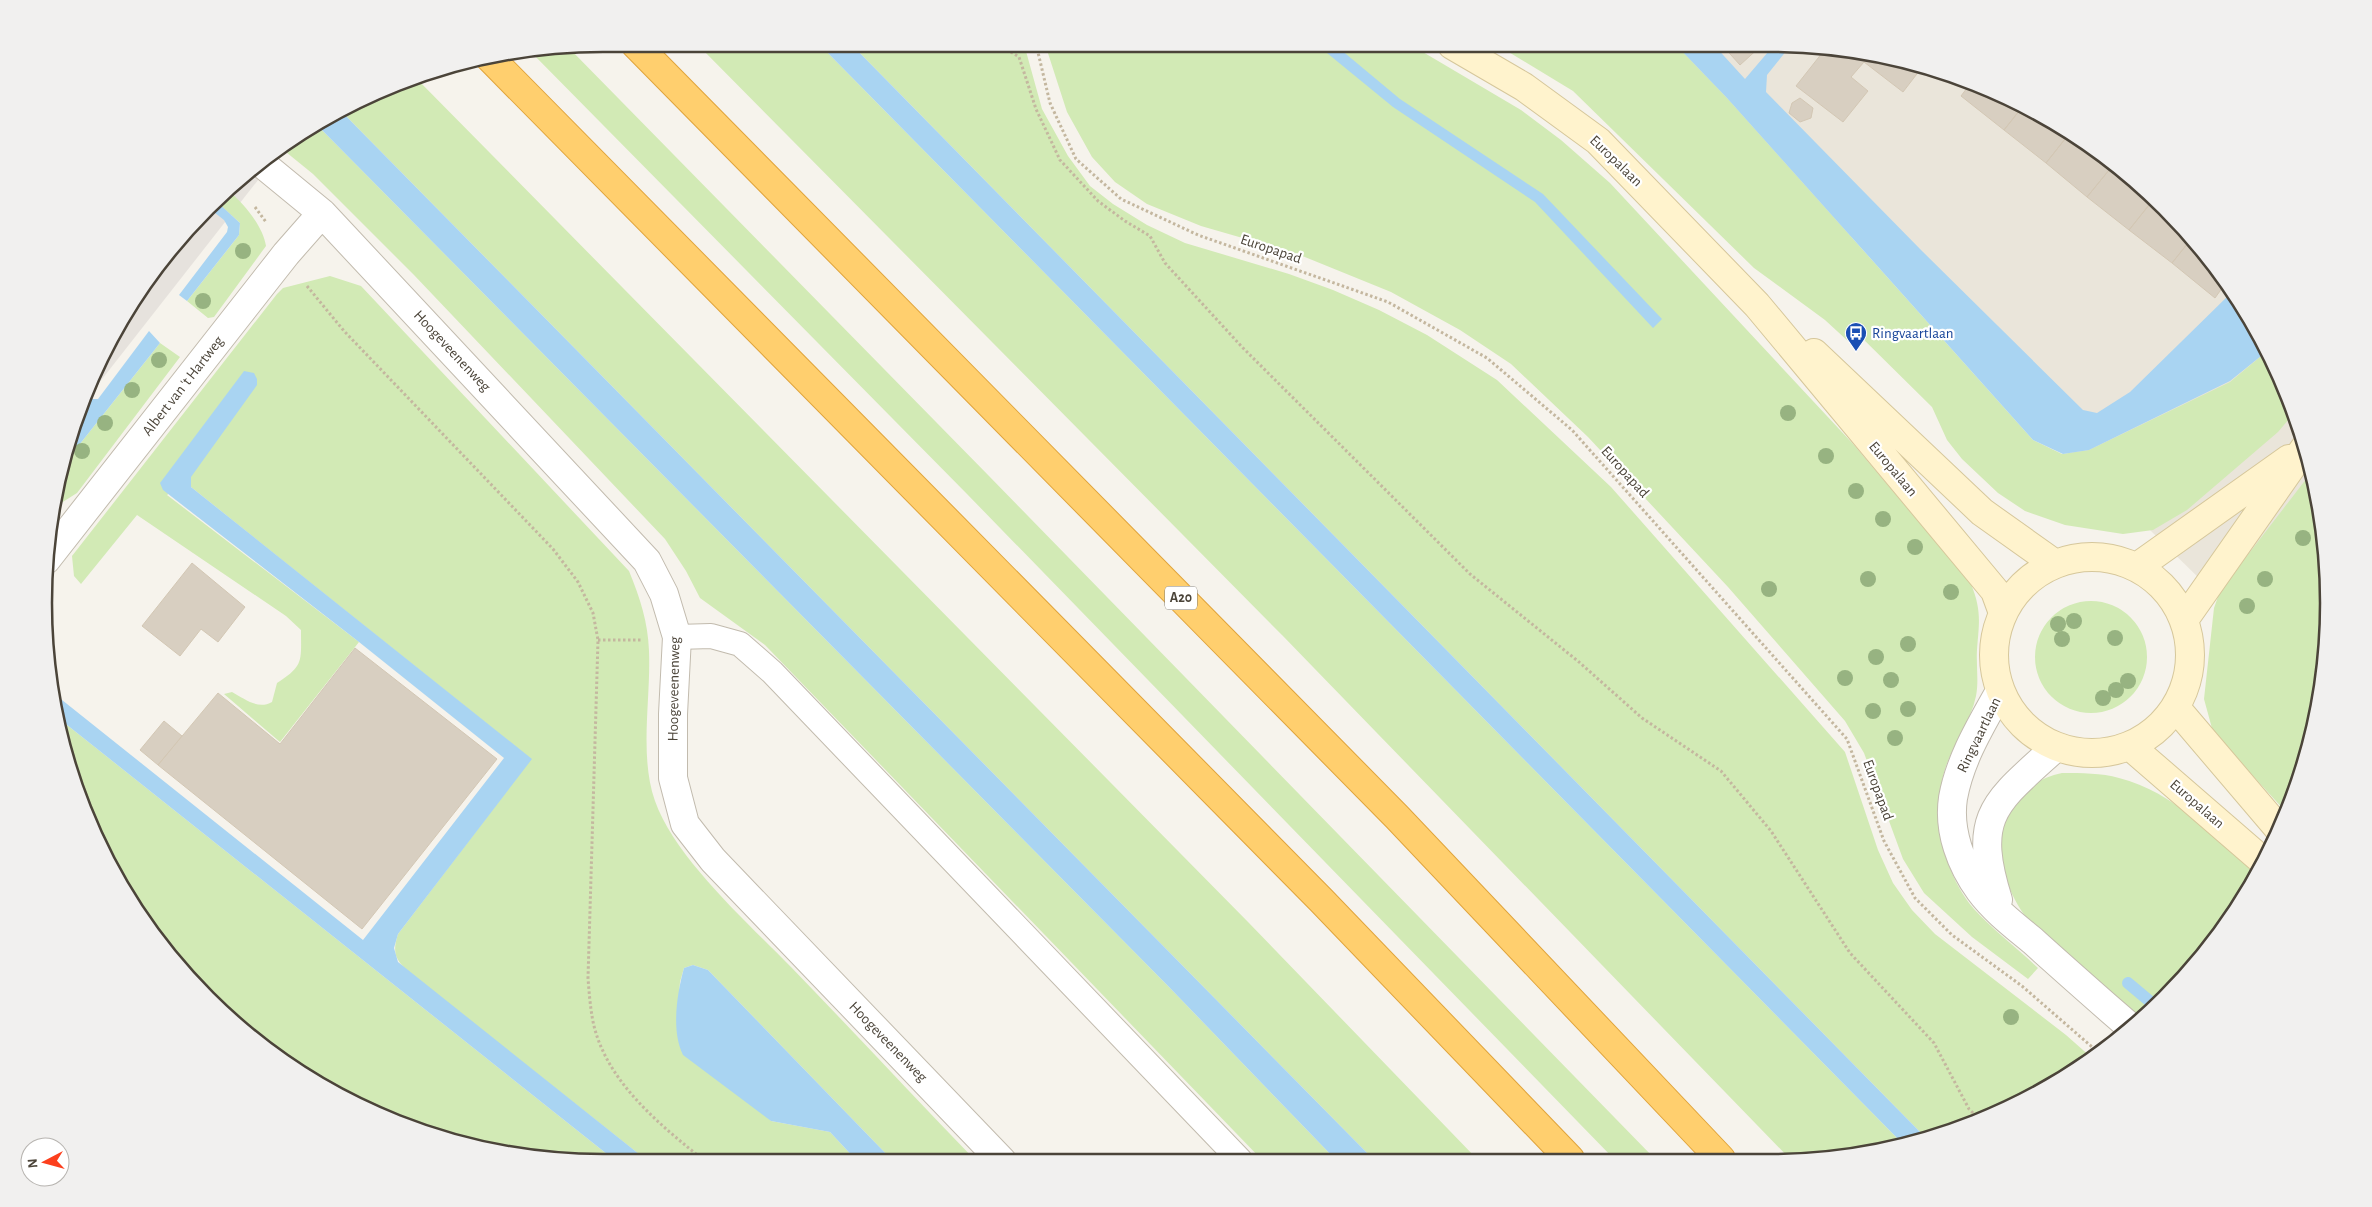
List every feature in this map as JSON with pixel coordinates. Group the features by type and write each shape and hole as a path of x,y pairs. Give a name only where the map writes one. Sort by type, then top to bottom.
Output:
{"highway":[{"name":"A20","path":"644,52 1397,817 1716,1154"},
{"path":"495,63 1321,900 1565,1154"}],"main road":[{"name":"Europalaan","path":"1464,52 1524,87 1598,141 1758,305 1995,591 2003,613"},
{"name":"Europalaan","path":"1758,305 1830,366 1982,512 2055,564"},
{"path":"2136,567 2298,452"},
{"path":"2184,620 2299,455"},
{"path":"2096,557 2117,560 2136,567 2152,577 2165,589 2176,604 2190,637 2189,674 2184,692 2176,708 2163,724 2148,737 2112,752 2093,754 2074,752 2056,747 2038,738 2023,725 2010,709 2000,691 1994,652 2003,613 2024,584 2055,564 2075,558 2096,557"},
{"path":"2176,708 2274,823"},
{"name":"Europalaan","path":"2130,746 2258,857"}],"street":[{"name":"Hoogeveenenweg","path":"266,167 322,213 647,561 664,594 677,637 672,714 673,778 685,824 713,860 995,1154"},
{"name":"Albert van 't Hartweg","path":"56,548 286,254 322,213"},
{"name":"Ringvaartlaan","path":"2000,691 1978,730 1959,774 1953,800 1952,827 1958,850 1977,885 2002,914 2126,1023"},
{"path":"2002,914 1988,865 1987,832 1993,812 2005,794 2056,747"}],"lane":[{"path":"677,637 710,636 740,644 772,672 1234,1154"}],"path":[{"path":"1011,52 1019,57 1036,109 1060,160 1098,200 1125,221 1150,236 1165,263 1242,348 1470,574 1579,662 1642,718 1722,771 1771,832 1850,953 1934,1044 1969,1109 1975,1115"},
{"name":"Europapad","path":"1038,52 1050,103 1076,159 1120,199 1198,235 1388,302 1488,358 1572,430 1847,739 1884,840 1915,898 1952,935 2022,986 2093,1049"},
{"path":"286,254 302,280 344,331 553,549 578,582 593,613 598,640 588,978 592,1018 605,1054 626,1088 647,1111 697,1154"},
{"path":"598,640 650,640 677,637"}],"shaded area":[{"path":"1663,52 1768,52 1840,57 1911,71 1946,82 2012,109 2075,145 2132,189 2158,214 2183,240 2227,297 2263,360 2290,426 2309,496 2318,567 2320,604 2313,690"},
{"path":"270,164 98,384 126,328 166,268 214,214 240,189"}],"green space":[{"path":"705,52 827,52 1898,1139 1840,1150 1785,1154 1282,635"},
{"path":"859,52 1026,52 1042,109 1068,156 1090,186 1113,204 1147,225 1185,243 1289,274 1333,290 1379,310 1427,335 1497,380 1611,487 1845,752 1878,850 1893,883 1912,910 1935,934 2066,1035 2087,1053 2044,1081 2012,1098 1979,1113 1921,1133"},
{"path":"1048,52 1423,52 1521,110 1561,140 1610,183 1854,445 1971,584 1977,602 1979,617 1977,690 1974,705 1945,769 1941,786 1939,805 1943,842 1954,878 1974,909 2038,968 2028,979 1972,937 1924,893 1903,859 1864,753 1845,721 1728,587 1588,437 1511,364 1460,330 1391,292 1295,253 1201,226 1147,204 1115,182 1092,157 1067,112"},
{"path":"1509,52 1683,52 1727,98 2033,440 2062,454 2089,450 2230,382 2261,356 2288,420 2278,432 2187,510 2153,530 2123,534 2065,525 2025,511 1998,493 1962,459 1947,440 1932,407 1856,332 1850,343 1825,320 1754,268 1573,91"},
{"path":"574,54 1650,1154 1609,1154 967,494 536,57"},
{"path":"422,84 1249,923 1472,1154 1368,1154 346,116 393,94"},
{"path":"322,130 1169,987 1330,1154 1256,1154 765,645 700,598 686,571 665,539 414,275 313,174 287,153"},
{"path":"234,195 257,223 266,246 214,317 208,318 187,301 239,235 240,223 222,206"},
{"path":"330,276 361,286 629,571 640,601 647,630 649,651 648,765 650,784 665,823 695,867 714,889 969,1154 886,1154 708,970 693,965 684,968 680,982 677,1018 771,1121 830,1132 850,1154 639,1154 413,976 399,962 395,953 398,934 531,759 191,487 191,477 167,495 359,642 280,742 224,694 232,692 262,705 272,702 277,683 292,672 301,656 301,630 286,616 137,515 81,584 74,576 72,556 283,288"},
{"path":"160,343 180,357 77,493 62,503 74,451"},
{"path":"2305,480 2315,532 2318,567 2320,604 2318,640 2309,711 2301,746 2281,806 2213,732 2204,699 2214,608 2220,591"},
{"path":"2091,601 2112,605 2131,617 2143,636 2147,657 2143,678 2131,697 2112,709 2091,713 2070,709 2051,697 2039,678 2035,657 2039,636 2051,617 2070,605"},
{"path":"66,724 607,1154 532,1150 461,1136 426,1125 393,1113 328,1081 268,1041 240,1018 189,967 145,910 109,847 94,814 71,746"},
{"path":"2062,773 2112,776 2158,794 2193,818 2251,869 2227,910 2206,939 2183,967 2134,1016 2035,928 2017,903 2005,875 2001,844 2007,815 2016,799 2022,793 2037,782"}],"water":[{"path":"827,52 859,52 1921,1133 1898,1139"},
{"path":"1326,52 1344,52 1400,99 1543,194 1662,319 1653,328 1535,202 1393,107"},
{"path":"1683,52 1720,52 1745,79 1768,52 1785,53 1767,75 1766,92 1922,251 2083,410 2097,413 2130,392 2227,297 2261,356 2230,381 2089,450 2063,454 2033,440 1727,98"},
{"path":"346,116 1368,1154 1330,1154 1169,987 322,130"},
{"path":"222,206 240,223 239,235 187,301 179,295 227,232 228,227 224,220 215,213"},
{"path":"149,331 160,343 74,451 92,399 98,399"},
{"path":"244,371 254,373 257,385 191,477 191,487 532,759 398,934 394,948 398,962 639,1154 607,1154 66,724 61,699 363,940 504,758 359,642 163,490 160,483"},
{"path":"693,965 708,970 886,1154 850,1154 830,1132 771,1121 683,1055 677,1035 676,1012 684,968"}],"building":[{"path":"1728,52 1754,52 1740,65"},
{"path":"1820,55 1876,63 1918,73 1903,92 1864,62 1851,77 1868,91 1843,122 1796,86"},
{"path":"1966,89 2018,112 2004,130 1961,96"},
{"path":"1800,98 1813,108 1811,118 1800,122 1789,113 1792,103"},
{"path":"2018,112 2065,139 2046,163 2004,130"},
{"path":"2065,139 2109,170 2087,197 2046,163"},
{"path":"2109,170 2149,205 2129,230 2087,197"},
{"path":"2149,205 2187,245 2172,263 2129,230"},
{"path":"2187,245 2221,289 2215,298 2172,263"},
{"path":"192,563 245,607 218,642 201,629 180,656 142,626"},
{"path":"355,648 497,759 362,929 158,765 218,693 280,744"},
{"path":"164,721 182,736 158,765 140,750"}],"waterway":[{"path":"2128,983 2150,1001"}],"place":[{"name":"Ringvaartlaan","path":"1856,352"}]}
